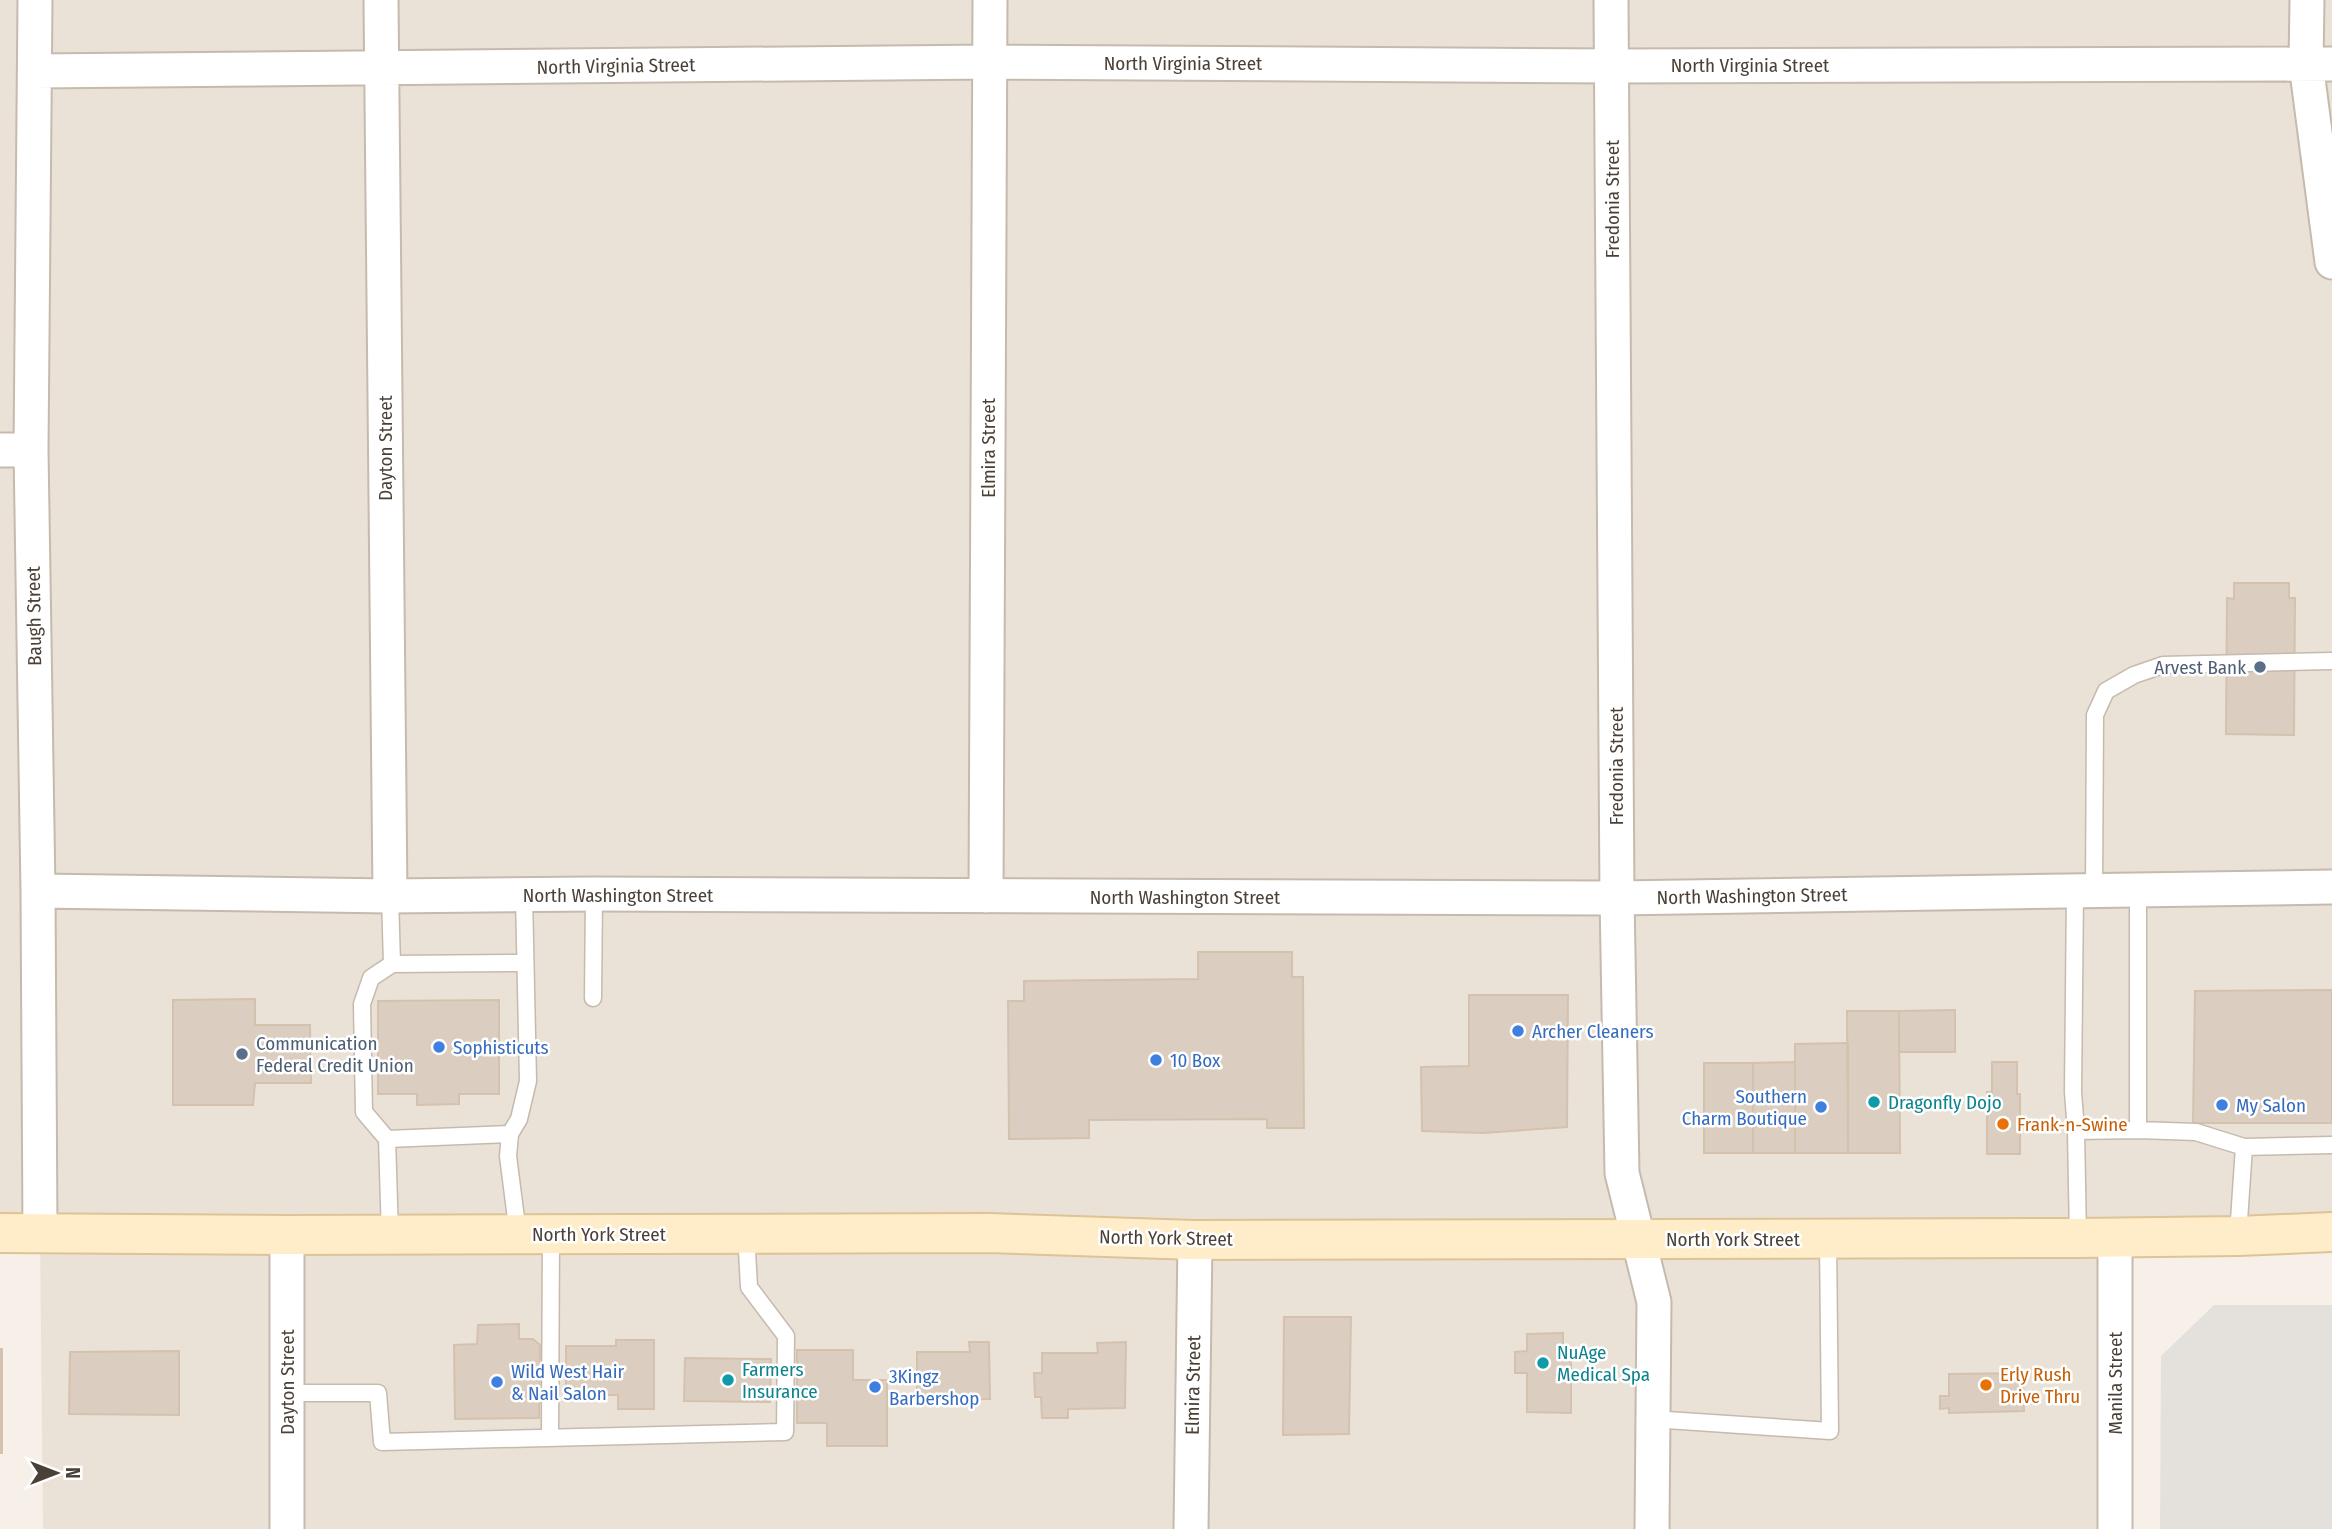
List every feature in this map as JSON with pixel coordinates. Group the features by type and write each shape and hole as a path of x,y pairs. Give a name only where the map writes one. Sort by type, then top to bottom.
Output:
{"main road":[{"name":"North York Street","path":"0,1233 989,1233 1195,1240 2096,1238 2332,1232"}],"street":[{"name":"Baugh Street","path":"35,0 35,71 16,450 38,891 40,1233"},
{"name":"Dayton Street","path":"381,0 390,896"},
{"name":"Elmira Street","path":"986,896 990,0"},
{"name":"Fredonia Street","path":"1611,0 1617,898 1622,1173 1654,1302 1652,1529"},
{"path":"2307,0 2319,64 2332,262"},
{"name":"North Virginia Street","path":"35,71 989,62 1612,66 2319,64"},
{"name":"North Washington Street","path":"38,891 390,896 594,894 1617,898 2332,887"},
{"name":"Dayton Street","path":"287,1235 287,1529"},
{"name":"Manila Street","path":"2096,1238 2115,1529"},
{"name":"Elmira Street","path":"1191,1529 1195,1240"}],"lane":[{"path":"2096,1238 2076,1131 2073,1092 2095,715 2106,691 2134,675 2162,666 2332,662"},
{"path":"2138,890 2138,1130"},
{"path":"593,998 594,894"},
{"path":"524,895 528,1081 519,1119 510,1134 508,1156 535,1234 551,1437"},
{"path":"390,896 392,964"},
{"path":"390,1235 387,1139 364,1112 362,1004 371,978 392,964 524,963"},
{"path":"2076,1131 2196,1132 2244,1147 2332,1145"},
{"path":"387,1139 510,1134"},
{"path":"2238,1236 2244,1147"},
{"path":"287,1393 378,1393 382,1442 785,1432 786,1336 750,1287 746,1232"},
{"path":"1652,1419 1830,1431 1828,1238"}],"shaded area":[{"path":"0,0 2332,0 2332,1232 2115,1238 2115,1529 43,1529 40,1233 0,1233"},
{"path":"2214,1305 2332,1305 2332,1529 2160,1529 2161,1356"}],"building":[{"name":"Arvest Bank","path":"2234,583 2289,583 2289,598 2295,598 2294,735 2226,734 2227,598 2234,599"},
{"name":"10 Box","path":"1198,952 1292,952 1292,977 1303,977 1304,1128 1267,1128 1267,1119 1089,1120 1089,1138 1009,1139 1008,1001 1024,1001 1024,981 1198,979"},
{"path":"2332,990 2332,1123 2193,1123 2195,991"},
{"name":"Archer Cleaners","path":"1469,995 1568,995 1567,1127 1483,1133 1422,1131 1421,1067 1469,1066"},
{"name":"Communication Federal Credit Union","path":"255,999 255,1025 310,1025 311,1083 255,1083 253,1105 173,1105 173,1000"},
{"name":"Sophisticuts","path":"499,1000 499,1094 459,1094 459,1104 417,1105 417,1094 378,1094 378,1001"},
{"path":"1955,1010 1955,1052 1899,1052 1899,1011"},
{"name":"Dragonfly Dojo","path":"1847,1011 1899,1011 1900,1153 1848,1153"},
{"name":"Southern Charm Boutique","path":"1848,1043 1848,1153 1795,1153 1795,1044"},
{"path":"1795,1062 1795,1153 1753,1153 1753,1063"},
{"name":"Frank-n-Swine","path":"1992,1062 2017,1062 2020,1154 1987,1154 1987,1092 1992,1092"},
{"path":"1704,1063 1753,1063 1753,1153 1704,1153"},
{"path":"1284,1317 1351,1317 1349,1434 1283,1435"},
{"name":"Wild West Hair & Nail Salon","path":"519,1324 519,1339 533,1339 540,1345 539,1418 455,1419 454,1345 477,1344 478,1325"},
{"name":"NuAge Medical Spa","path":"1563,1333 1563,1353 1571,1353 1571,1413 1527,1412 1527,1373 1515,1373 1515,1352 1527,1351 1527,1334"},
{"path":"616,1340 654,1340 654,1409 618,1409 618,1395 566,1395 566,1346 616,1346"},
{"path":"969,1342 989,1342 990,1399 917,1400 917,1352 970,1352"},
{"path":"1126,1342 1125,1408 1068,1409 1068,1418 1042,1418 1041,1397 1035,1397 1034,1373 1042,1373 1042,1353 1098,1353 1097,1343"},
{"path":"2,1349 2,1453 0,1453"},
{"path":"797,1350 853,1350 853,1380 887,1380 887,1446 827,1446 827,1423 797,1423"},
{"path":"179,1351 179,1415 69,1414 70,1352"},
{"name":"Farmers Insurance","path":"685,1358 771,1359 770,1402 684,1401"},
{"name":"Erly Rush Drive Thru","path":"2023,1373 2024,1411 1949,1413 1949,1408 1940,1409 1940,1396 1949,1396 1949,1374"}],"place":[{"name":"Arvest Bank","path":"2260,667"},
{"name":"Archer Cleaners","path":"1518,1031"},
{"name":"Sophisticuts","path":"439,1047"},
{"name":"Communication Federal Credit Union","path":"242,1054"},
{"name":"10 Box","path":"1156,1060"},
{"name":"Dragonfly Dojo","path":"1874,1102"},
{"name":"My Salon","path":"2222,1105"},
{"name":"Southern Charm Boutique","path":"1821,1107"},
{"name":"Frank-n-Swine","path":"2003,1124"},
{"name":"NuAge Medical Spa","path":"1543,1363"},
{"name":"Farmers Insurance","path":"728,1380"},
{"name":"Wild West Hair & Nail Salon","path":"497,1382"},
{"name":"Erly Rush Drive Thru","path":"1986,1385"},
{"name":"3Kingz Barbershop","path":"875,1387"}]}
